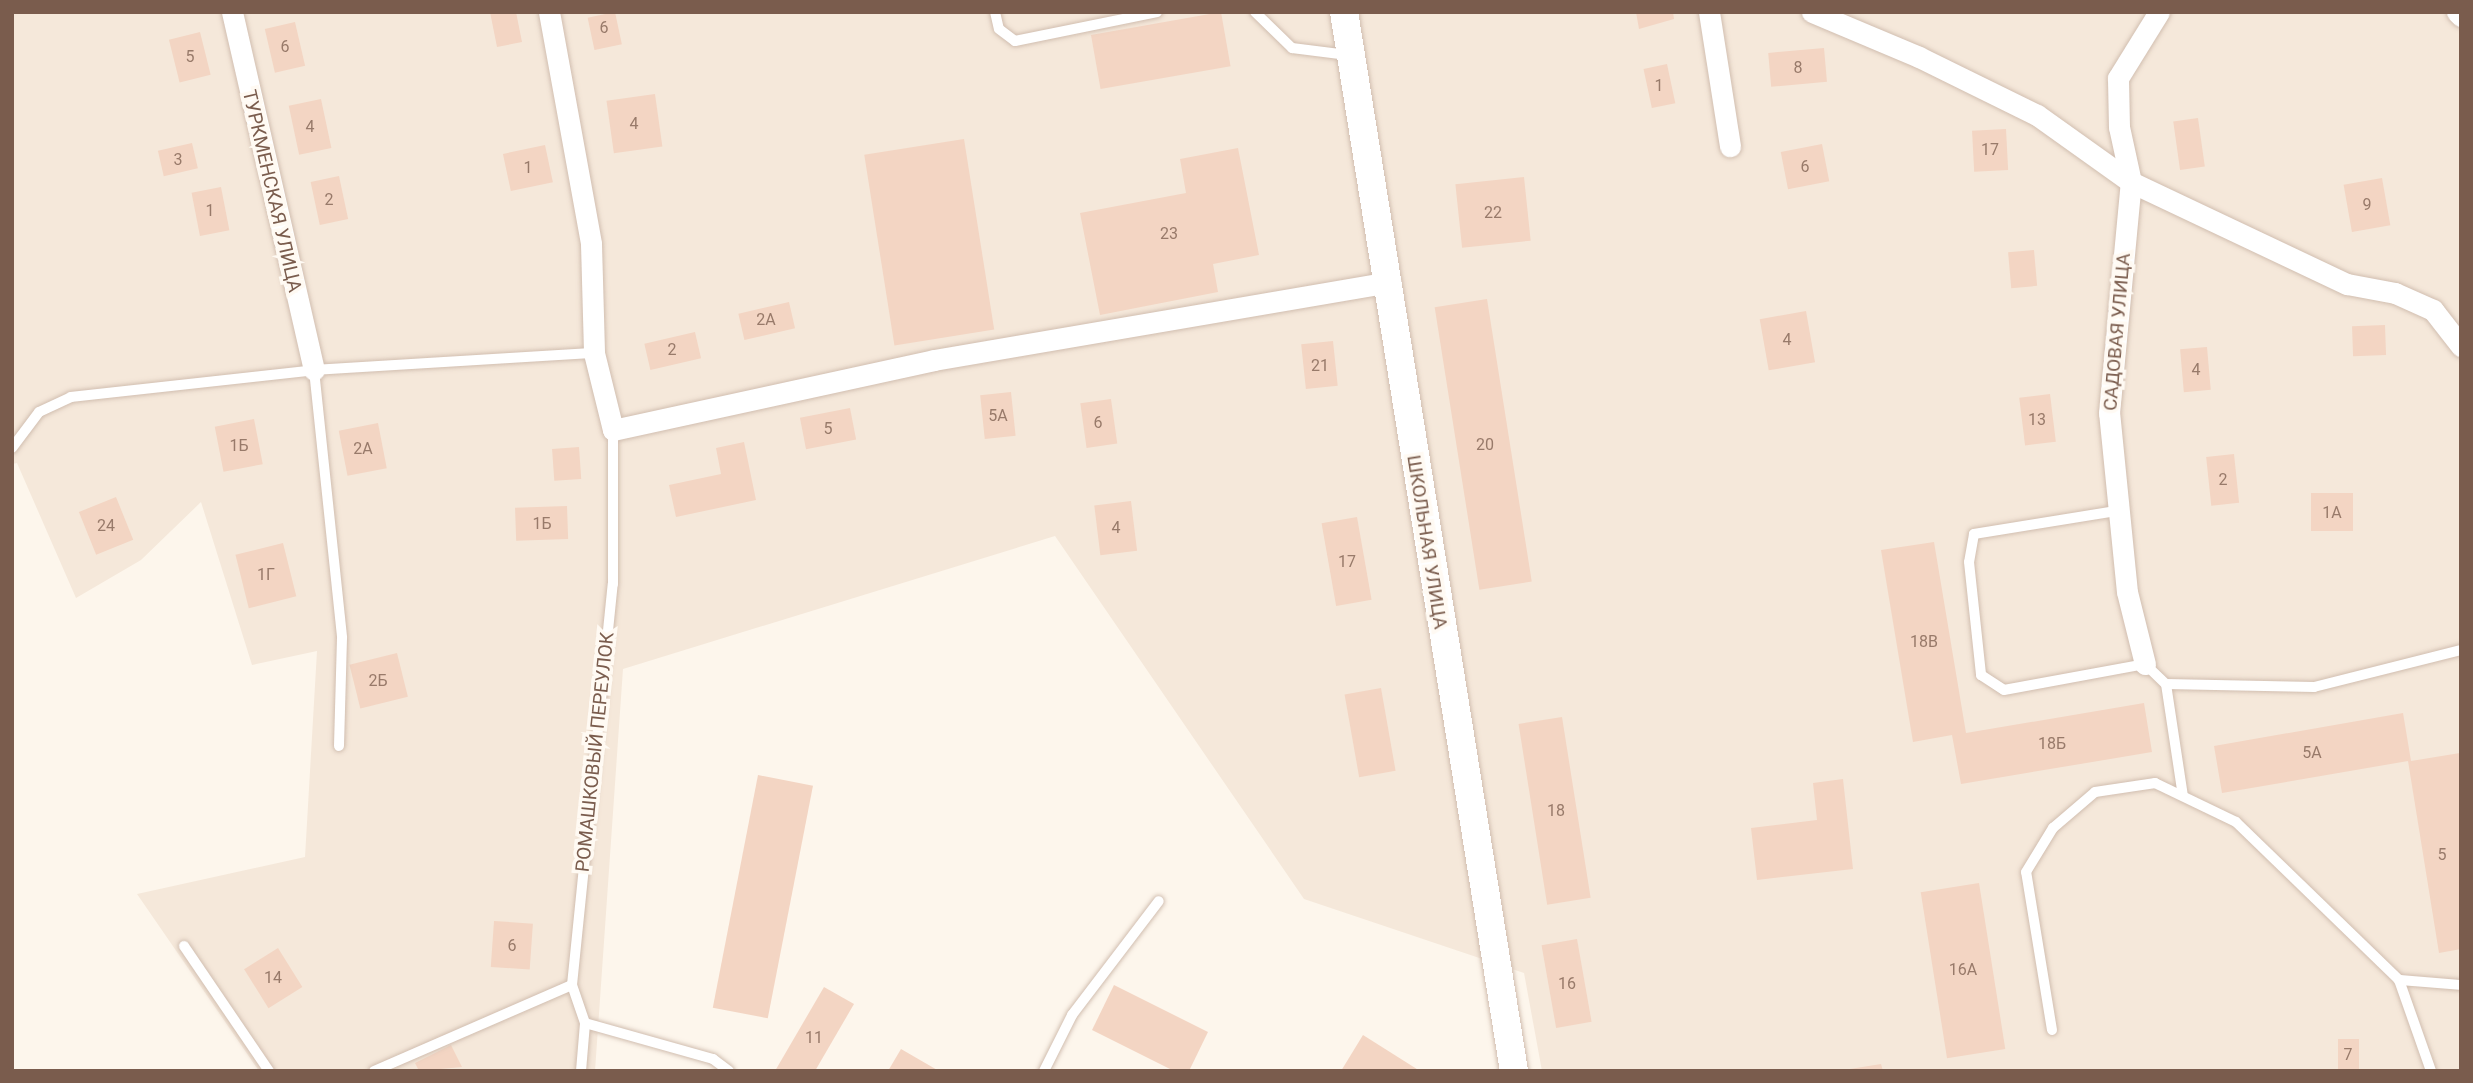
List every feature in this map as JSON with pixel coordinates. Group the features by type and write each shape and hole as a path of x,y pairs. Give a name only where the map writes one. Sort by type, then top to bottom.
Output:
{"main road":[{"name":"ШКОЛЬНАЯ УЛИЦА","path":"1344,12 1390,282 1420,507 1514,1071"}],"street":[{"name":"ТУРКМЕНСКАЯ УЛИЦА","path":"232,12 314,370"},
{"path":"549,12 591,244 594,353 613,430 934,360 1390,282"},
{"path":"1709,12 1730,146"},
{"path":"1812,12 2037,115 2131,182 2347,284 2395,293 2432,310 2461,346"},
{"name":"САДОВАЯ УЛИЦА","path":"2145,664 2127,592 2116,511 2109,413 2131,182 2119,127 2118,78 2159,12"}],"lane":[{"path":"995,12 999,29 1015,41 1157,12"},
{"path":"1255,12 1292,48 1351,55"},
{"path":"12,448 39,412 71,397 314,370 594,353"},
{"path":"314,370 342,638 339,746"},
{"name":"РОМАШКОВЫЙ ПЕРЕУЛОК","path":"581,1071 585,1023 572,985 613,584 613,430"},
{"path":"2116,511 1974,534 1969,562 1982,675 2004,690 2145,664 2166,684 2183,796"},
{"path":"2166,684 2314,687 2461,650"},
{"path":"2052,1030 2026,872 2053,828 2095,792 2155,783 2236,822 2399,980 2431,1071"},
{"path":"1044,1071 1072,1015 1159,901"},
{"path":"184,946 269,1071"},
{"path":"2399,980 2461,985"},
{"path":"374,1071 572,985"},
{"path":"585,1023 713,1059 729,1071"}],"shaded area":[{"path":"12,12 2461,12 2461,1071 1542,1071 1524,973 1304,899 1055,536 623,669 595,1071 259,1071 137,894 305,857 317,651 252,665 201,502 141,560 76,598 17,463 12,464"}],"building":[{"path":"490,12 516,12 522,42 497,47"},
{"path":"615,12 622,44 594,50 588,18"},
{"path":"1221,12 1231,66 1101,89 1091,35"},
{"path":"1636,12 1673,12 1674,19 1639,29"},
{"path":"295,22 305,66 275,73 265,29"},
{"path":"200,32 211,75 180,82 169,40"},
{"path":"1824,48 1827,82 1771,87 1768,53"},
{"path":"1667,64 1675,103 1652,108 1644,69"},
{"path":"655,94 662,146 614,153 606,101"},
{"path":"321,99 331,148 299,155 289,106"},
{"path":"2198,118 2205,167 2180,170 2173,121"},
{"path":"2006,129 2008,170 1974,172 1972,131"},
{"path":"964,139 994,330 894,345 864,155"},
{"path":"192,143 198,168 164,176 158,151"},
{"path":"1822,144 1829,181 1788,189 1781,152"},
{"path":"545,145 553,182 511,191 503,154"},
{"path":"1238,148 1259,255 1213,264 1218,292 1100,315 1080,213 1186,193 1180,159"},
{"path":"339,176 348,219 320,225 311,182"},
{"path":"1524,177 1531,241 1462,248 1455,184"},
{"path":"2382,178 2390,225 2352,232 2344,185"},
{"path":"221,187 229,230 200,236 192,193"},
{"path":"2034,250 2037,286 2011,288 2008,252"},
{"path":"1487,299 1532,581 1479,590 1435,307"},
{"path":"789,302 795,328 744,340 738,314"},
{"path":"1806,311 1815,362 1769,370 1760,319"},
{"path":"2385,325 2386,355 2353,356 2352,326"},
{"path":"695,332 701,358 650,370 644,344"},
{"path":"1333,341 1338,386 1306,389 1301,344"},
{"path":"2207,347 2211,390 2184,392 2180,349"},
{"path":"1011,392 1016,436 985,439 980,395"},
{"path":"2050,394 2056,442 2025,445 2019,398"},
{"path":"1111,399 1117,444 1087,448 1080,403"},
{"path":"850,408 856,439 806,449 800,418"},
{"path":"254,419 263,464 224,472 215,427"},
{"path":"378,423 387,468 348,476 339,431"},
{"path":"744,442 756,500 676,517 669,485 721,474 716,448"},
{"path":"579,447 581,479 554,481 552,449"},
{"path":"2234,454 2239,503 2211,506 2206,457"},
{"path":"2311,493 2353,493 2353,531 2311,531"},
{"path":"116,497 133,540 96,555 79,512"},
{"path":"1131,501 1137,551 1100,555 1094,506"},
{"path":"567,506 568,539 516,541 515,508"},
{"path":"1357,517 1372,600 1336,606 1322,523"},
{"path":"1934,542 1966,733 2144,703 2152,752 1961,784 1952,735 1913,742 1881,550"},
{"path":"283,543 296,596 249,608 235,555"},
{"path":"397,653 408,697 360,709 349,665"},
{"path":"1381,688 1396,771 1359,777 1345,694"},
{"path":"2403,713 2411,761 2460,753 2461,949 2439,953 2408,761 2222,793 2214,746"},
{"path":"1562,717 1591,898 1547,905 1519,724"},
{"path":"758,775 813,786 768,1018 713,1008"},
{"path":"1843,779 1853,869 1757,880 1751,828 1817,820 1813,783"},
{"path":"1979,883 2005,1049 1947,1058 1921,892"},
{"path":"494,921 533,924 530,970 491,967"},
{"path":"1577,939 1592,1022 1556,1028 1542,945"},
{"path":"278,948 302,987 268,1008 244,969"},
{"path":"1114,985 1208,1032 1189,1071 1174,1071 1092,1030"},
{"path":"824,987 854,1004 815,1071 775,1071"},
{"path":"1363,1035 1420,1071 1341,1071"},
{"path":"2338,1039 2359,1039 2359,1071 2338,1071"},
{"path":"451,1045 462,1067 419,1071 415,1063"},
{"path":"901,1049 939,1071 888,1071"},
{"path":"1881,1064 1883,1071 1850,1069"}]}
